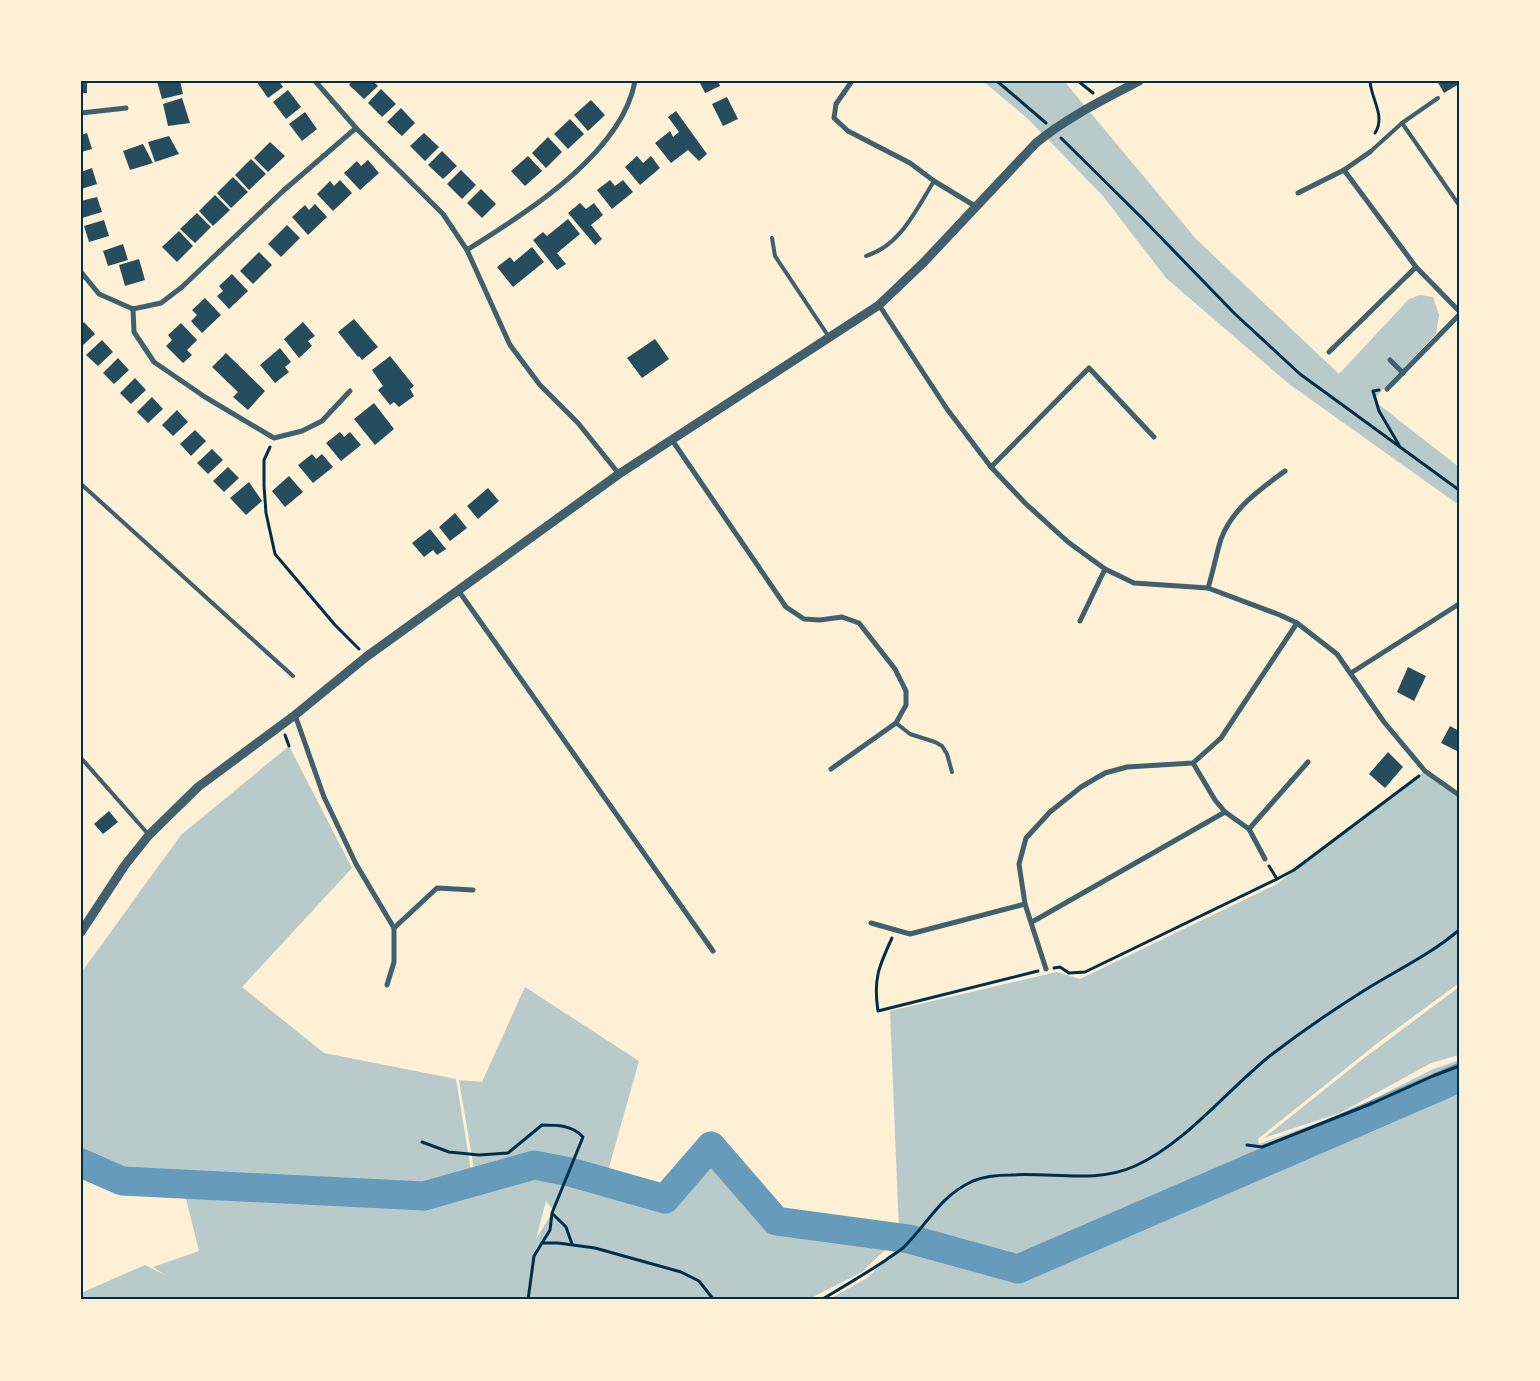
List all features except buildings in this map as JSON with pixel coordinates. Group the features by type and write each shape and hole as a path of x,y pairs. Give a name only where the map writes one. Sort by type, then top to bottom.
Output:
{"street":[{"path":"324,81 317,84 356,128 443,214 468,250 510,345 540,385 578,423 619,474"},
{"path":"468,250 561,186 594,155 617,124 632,97 635,81"},
{"path":"852,81 836,104 834,118 848,131 910,163 934,181 975,206"},
{"path":"81,932 125,865 149,835 198,787 295,715 366,657 619,474 879,305 924,262 975,206 1052,129 1139,81"},
{"path":"81,113 126,108"},
{"path":"81,272 99,294 132,309 161,303 182,287 283,191 356,128"},
{"path":"1298,193 1344,170 1370,152"},
{"path":"1344,170 1416,267 1459,311"},
{"path":"1329,352 1416,267"},
{"path":"879,305 947,409 991,467 1025,504 1068,542 1105,569 1134,583 1208,588 1297,623 1337,654 1352,673 1384,722 1425,772 1459,795"},
{"path":"132,309 134,332 154,362 205,397 274,438 302,431 322,421 350,391"},
{"path":"1387,389 1459,315"},
{"path":"1390,360 1403,373"},
{"path":"991,467 1089,368 1154,437"},
{"path":"672,440 786,607 804,619 820,620 842,617 859,623 895,669 906,690 906,705 896,723 831,770"},
{"path":"1208,588 1222,538 1233,517 1253,494 1285,472"},
{"path":"1080,621 1105,569"},
{"path":"458,590 714,951"},
{"path":"1352,673 1459,604"},
{"path":"1046,970 1025,904 1019,864 1026,838 1050,812 1081,787 1105,773 1127,767 1192,763 1221,738 1297,623"},
{"path":"295,715 324,797 356,864 394,928 394,962 388,986"},
{"path":"1248,829 1308,762"},
{"path":"1192,763 1215,800 1226,812 1248,829 1265,859"},
{"path":"1032,922 1226,812"},
{"path":"394,928 437,888 473,890"},
{"path":"870,923 910,934 1025,904"}],"lane":[{"path":"1370,152 1402,123 1438,98"},
{"path":"1402,123 1459,204"},
{"path":"866,256 878,252 890,244 908,224 934,181"},
{"path":"772,238 775,256 829,337"},
{"path":"81,484 293,676"},
{"path":"896,723 910,734 942,746 948,754 952,772"},
{"path":"81,758 149,835"}],"path":[{"path":"997,81 1052,129 1235,314 1300,374 1459,490"},
{"path":"1078,81 1098,102"},
{"path":"1370,81 1376,101 1379,124 1377,131 1370,140 1370,152"},
{"path":"1387,389 1373,392 1379,410 1400,447"},
{"path":"274,438 264,460 264,486 266,513 275,554 335,626 366,657"},
{"path":"896,930 880,964 875,992 878,1010 1060,967 1069,973 1085,972 1294,870 1425,772"},
{"path":"821,1300 865,1274 904,1247 944,1199 975,1181 996,1176 1030,1174 1094,1176 1119,1172 1135,1166 1169,1145 1248,1074 1305,1031 1365,990 1439,947 1459,930"},
{"path":"1247,1145 1262,1147 1373,1103 1459,1066"},
{"path":"422,1142 449,1152 479,1155 508,1153 542,1125 565,1126 577,1130 583,1136 552,1213 550,1230 534,1256 528,1300"},
{"path":"552,1213 566,1227 572,1244"},
{"path":"542,1243 572,1244 595,1248 681,1272 699,1280 714,1300"}],"shaded area":[{"path":"983,81 1064,81 1196,239 1339,374 1409,299 1420,295 1433,297 1439,315 1436,334 1373,400 1459,467 1459,505 1289,384 1166,278 1103,196 1028,119"},
{"path":"289,746 352,868 242,987 324,1053 456,1079 471,1170 412,1184 125,1170 81,1150 81,973 181,835"},
{"path":"1425,771 1459,795 1459,983 1375,1045 1258,1139 1259,1144 1350,1111 1431,1070 1459,1060 1459,1072 1229,1164 1018,1269 899,1232 890,1011 1057,972 1080,979 1277,884"},
{"path":"525,987 639,1061 604,1185 667,1201 711,1153 776,1226 893,1242 862,1272 807,1300 413,1300 393,1297 81,1300 81,1293 145,1265 165,1275 153,1267 199,1251 185,1195 426,1203 481,1187 474,1169 459,1080 482,1082","holes":["546,1201 564,1224 552,1213 536,1239"]},
{"path":"1459,987 1459,1055 1431,1063 1340,1113 1264,1138 1359,1062"},
{"path":"1459,1083 1459,1300 828,1300 867,1278 903,1244 1017,1275"}],"waterway":[{"path":"81,1163 122,1181 424,1196 534,1165 570,1172 665,1199 711,1146 776,1221 909,1239 1018,1269 1459,1078"}]}
